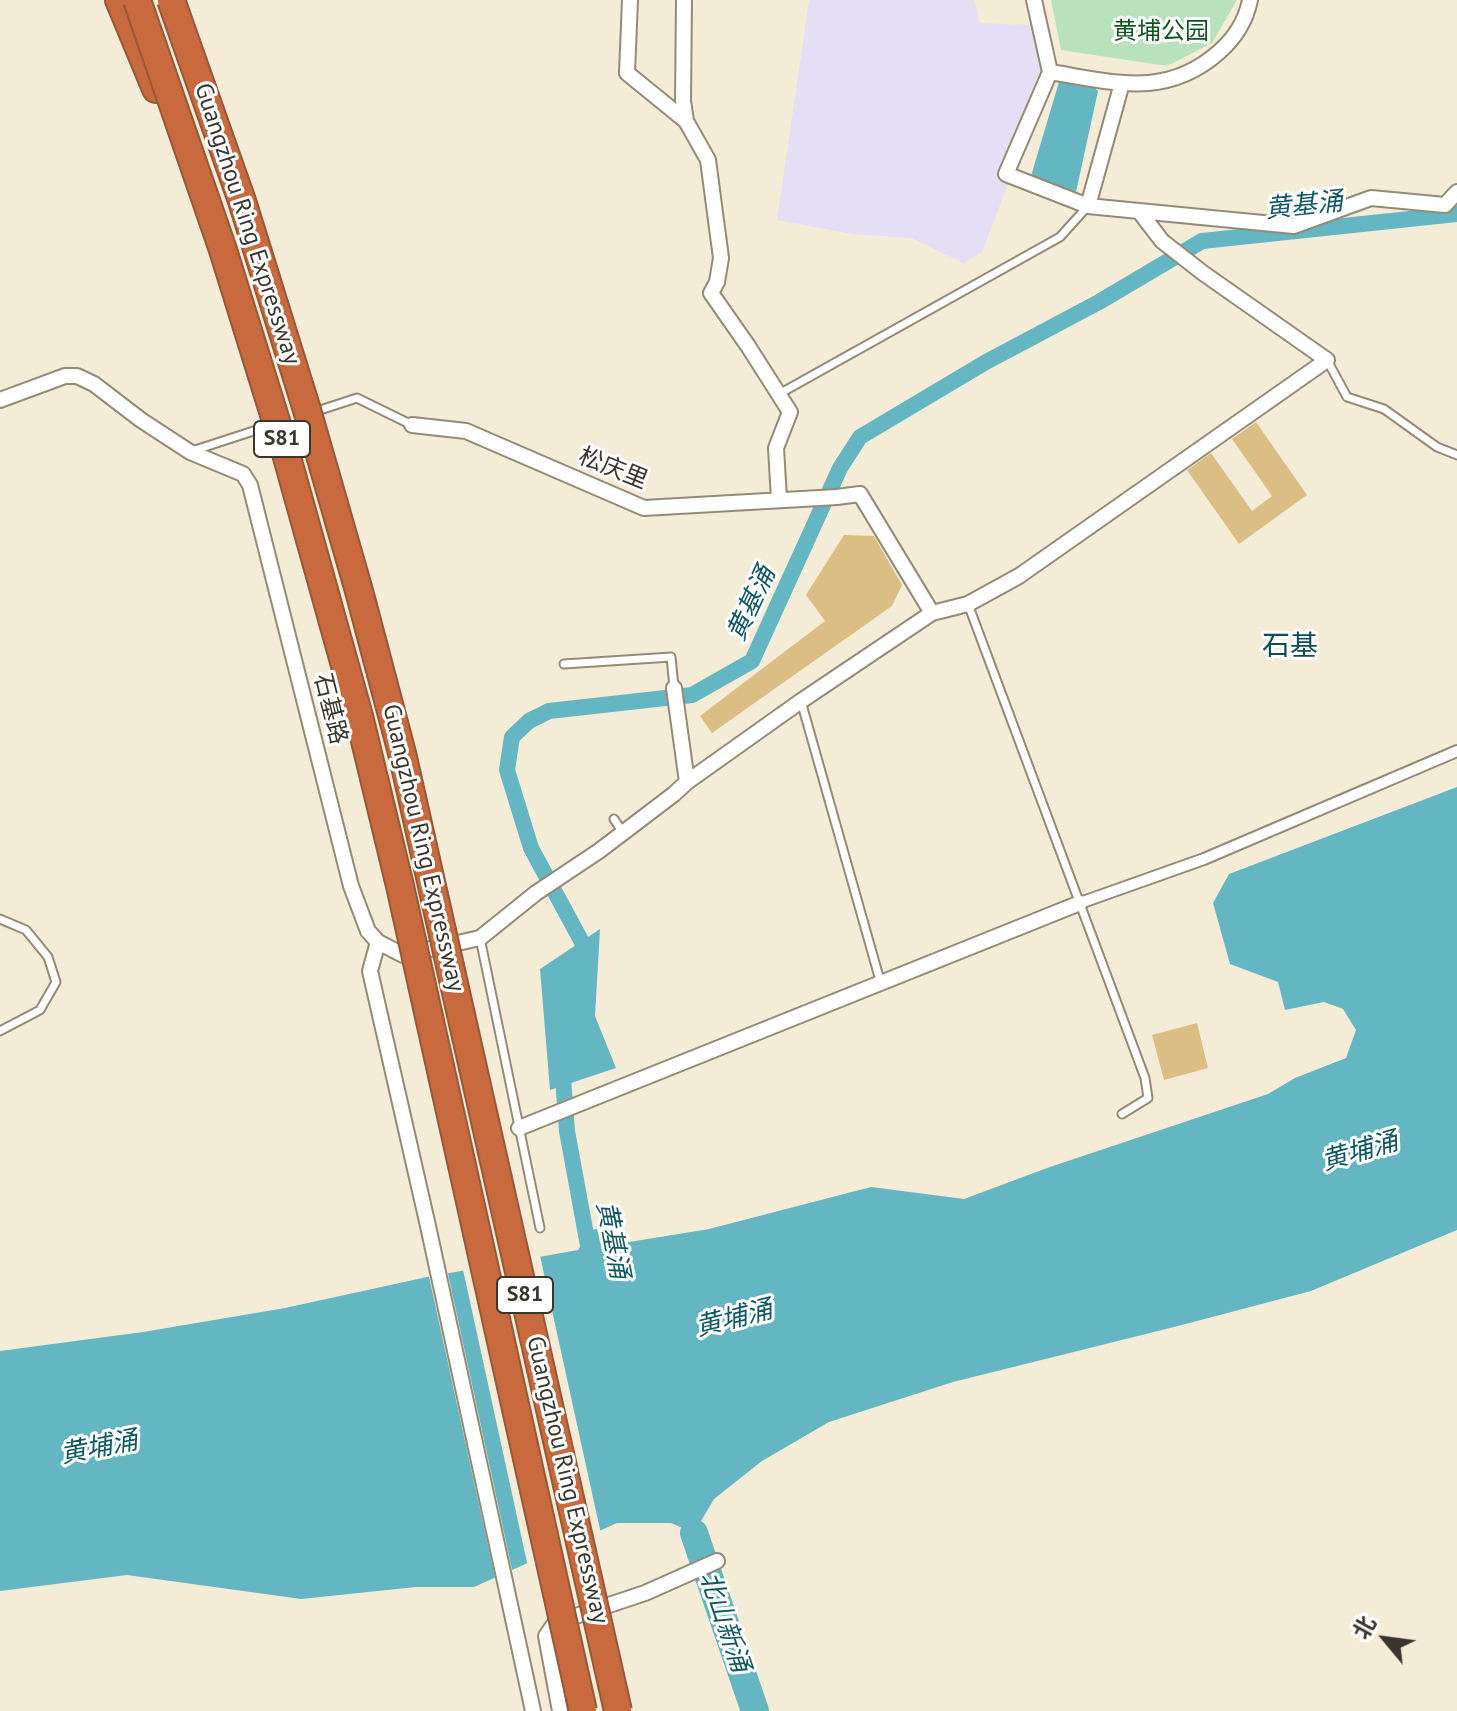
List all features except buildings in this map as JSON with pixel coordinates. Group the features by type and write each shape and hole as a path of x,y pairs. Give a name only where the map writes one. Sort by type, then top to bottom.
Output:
{"highway":[{"path":"119,0 223,250"},
{"name":"Guangzhou Ring Expressway","path":"137,0 223,250 285,450 359,716 583,1711"},
{"name":"Guangzhou Ring Expressway","path":"171,0 242,201 307,410 402,753 618,1711"},
{"path":"182,0 242,201"}],"street":[{"path":"630,0 627,73 686,121"},
{"path":"684,0 683,101 686,121 708,160 721,258 717,282 711,293 790,412 776,448 779,499"},
{"path":"1034,0 1050,72 1006,174 1088,206 1294,226 1371,198 1445,205 1457,192"},
{"path":"1050,72 1122,83 1173,80 1204,65 1229,43 1247,14 1250,0"},
{"path":"1088,206 1122,83"},
{"path":"533,1711 370,971 378,942 403,955 480,938 536,893 599,851 687,782 801,701 932,613 968,604 1019,576 1327,360 1162,241 1139,211"},
{"name":"石基路","path":"0,400 65,376 77,376 94,384 190,452 243,474 250,485 351,886 363,921 378,942"},
{"name":"松庆里","path":"412,425 466,431 644,508 860,494 932,613"},
{"path":"674,688 687,782"},
{"path":"519,1128 1080,903 1204,859 1457,751"},
{"path":"560,1711 546,1636 555,1623 645,1593 715,1562"}],"lane":[{"path":"779,394 1060,237 1088,206"},
{"path":"1327,360 1347,397 1384,409 1437,447 1457,455"},
{"path":"296,418 357,398 412,425"},
{"path":"190,452 281,423"},
{"path":"968,604 1145,1078 1148,1098 1122,1114"},
{"path":"564,664 671,657 674,688"},
{"path":"801,701 881,984"},
{"path":"614,819 623,833"},
{"path":"0,919 26,930 48,957 56,982 40,1010 0,1031"},
{"path":"480,938 540,1228"}],"shaded area":[{"path":"809,0 974,0 980,23 1032,25 1047,84 982,252 963,263 912,238 852,234 777,220"}],"green space":[{"name":"黄埔公园","path":"1051,0 1237,0 1212,43 1167,66 1061,50"}],"water":[{"path":"1059,82 1093,86 1098,91 1076,192 1031,176"},
{"name":"黄埔涌","path":"1457,787 1457,1230 1311,1291 953,1382 829,1422 762,1461 714,1499 694,1533 671,1523 617,1523 474,1587 416,1587 301,1599 127,1575 0,1591 0,1351 143,1332 285,1308 427,1277 578,1250 582,1232 597,1229 600,1242 605,1246 709,1229 871,1187 964,1199 1268,1094 1295,1078 1346,1058 1356,1030 1343,1009 1324,1002 1285,1010 1278,982 1230,964 1213,903 1229,874"},
{"path":"600,929 595,1016 616,1068 550,1090 540,969"}],"pier":[{"path":"539,1251 601,1534 528,1567 462,1265"},
{"path":"447,1269 513,1574 496,1582 428,1272"}],"waterway":[{"name":"黄基涌","path":"579,963 583,944 531,848 507,770 512,737 529,721 549,711 692,695 752,661 840,468 860,437 986,362 1099,302 1202,241 1457,214"},
{"name":"黄基涌","path":"562,1065 567,1131 589,1251"},
{"name":"北山新涌","path":"694,1533 755,1711"}],"district":[{"name":"石基","path":"1290,647"}]}
